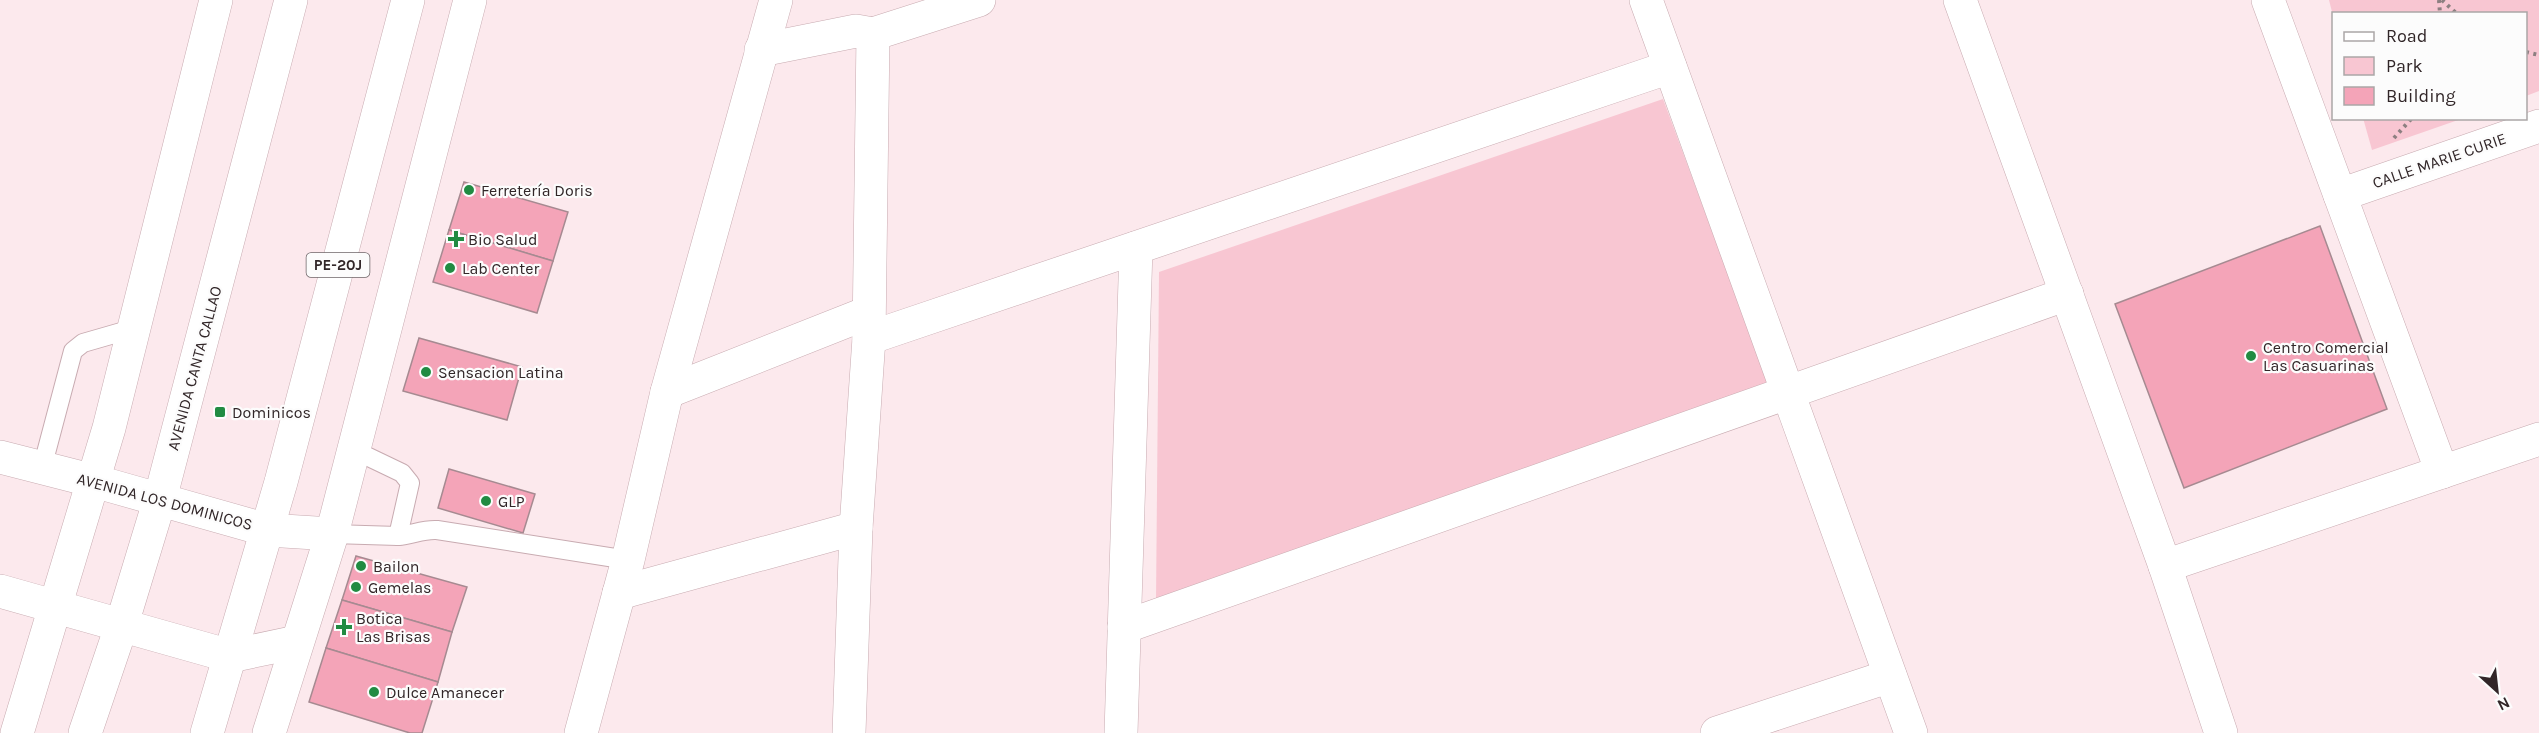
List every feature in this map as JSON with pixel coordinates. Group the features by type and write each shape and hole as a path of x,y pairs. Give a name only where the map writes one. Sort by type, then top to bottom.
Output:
{"main road":[{"path":"17,733 94,481 135,328 216,0"},
{"name":"AVENIDA CANTA CALLAO","path":"85,733 121,627 160,499 291,0"},
{"name":"PE-20J","path":"207,733 267,530 408,0"},
{"path":"269,733 332,534 471,0"},
{"path":"581,733 628,560 667,392 776,0"},
{"path":"761,50 856,31 873,34 979,0"},
{"path":"1646,0 1911,733"},
{"path":"1960,0 2165,566 2221,733"},
{"path":"2268,0 2442,472"},
{"path":"849,733 856,528 868,326 873,34"},
{"path":"667,392 868,326 1136,248 1670,67"},
{"name":"CALLE MARIE CURIE","path":"2340,195 2539,126"},
{"path":"1121,733 1136,248"},
{"path":"1124,627 2067,294"},
{"path":"2165,566 2539,439"},
{"name":"AVENIDA LOS DOMINICOS","path":"0,457 267,530 332,534"},
{"path":"619,593 856,528"},
{"path":"0,591 56,609 230,656 297,642"},
{"path":"1717,733 1890,676"}],"lane":[{"path":"42,468 73,351 83,343 135,328"},
{"path":"354,450 402,473 410,483 398,536"},
{"path":"332,534 409,536 428,529 628,560"}],"path":[{"path":"2440,0 2455,12"}],"green space":[{"path":"2329,0 2539,0 2539,91 2527,96 2527,12 2332,12"},
{"path":"1663,99 1768,382 1156,602 1159,272"},
{"path":"2364,120 2458,120 2372,150"}],"building":[{"path":"464,182 568,212 553,261 449,230"},
{"name":"Centro Comercial Las Casuarinas","path":"2320,226 2387,409 2184,488 2115,304"},
{"path":"449,230 553,261 537,313 433,282"},
{"path":"419,338 522,367 507,420 403,391"},
{"name":"GLP","path":"449,469 535,494 523,533 438,508"},
{"path":"356,556 467,587 452,632 342,600"},
{"path":"342,600 452,632 438,682 326,648"},
{"name":"Dulce Amanecer","path":"326,648 438,682 422,733 410,733 309,702"}],"place":[{"name":"Ferretería Doris","path":"469,190"},
{"name":"Bio Salud","path":"456,239"},
{"name":"Lab Center","path":"450,268"},
{"name":"Centro Comercial Las Casuarinas","path":"2251,356"},
{"name":"Sensacion Latina","path":"426,372"},
{"name":"Dominicos","path":"220,412"},
{"name":"GLP","path":"486,501"},
{"name":"Bailon","path":"361,566"},
{"name":"Gemelas","path":"356,587"},
{"name":"Botica Las Brisas","path":"344,627"},
{"name":"Dulce Amanecer","path":"374,692"}]}
